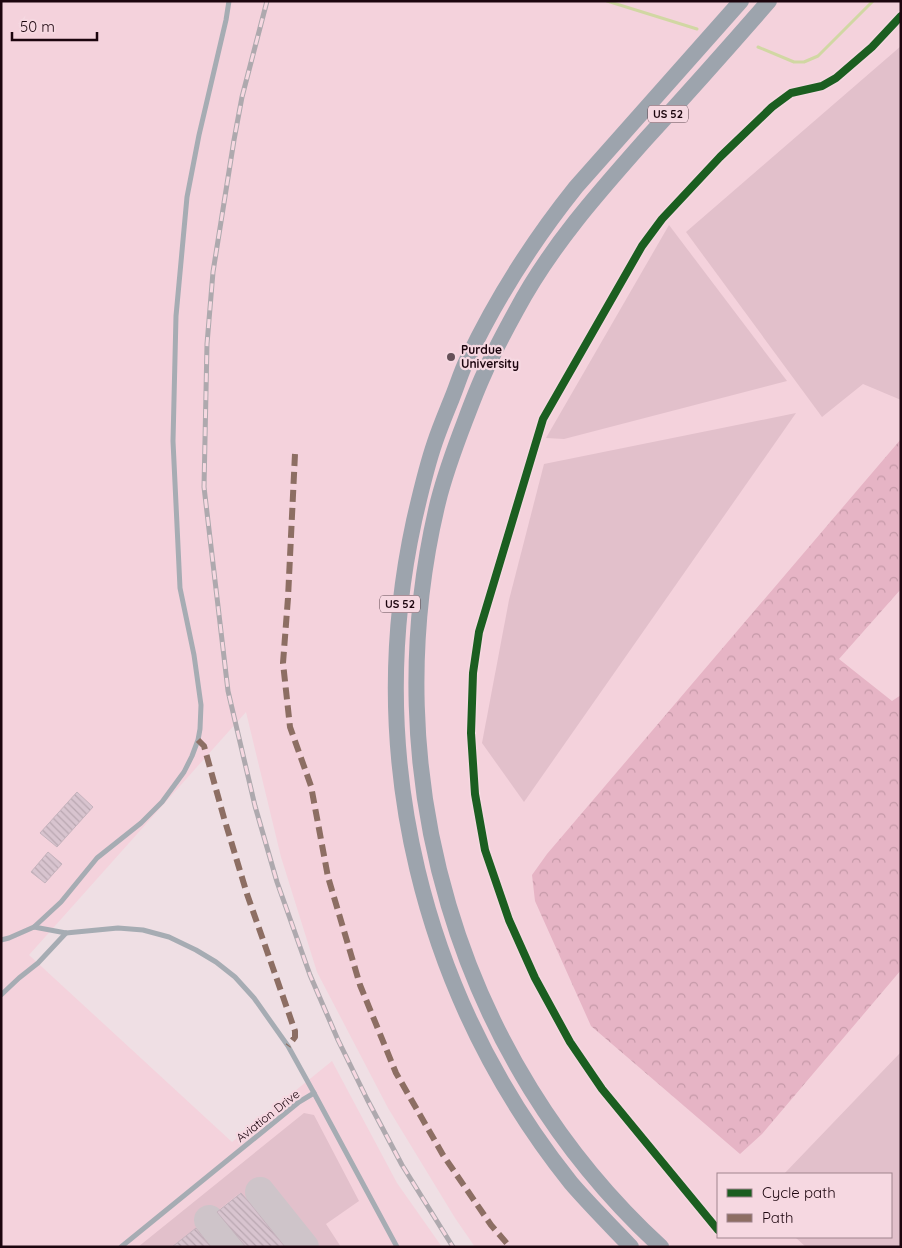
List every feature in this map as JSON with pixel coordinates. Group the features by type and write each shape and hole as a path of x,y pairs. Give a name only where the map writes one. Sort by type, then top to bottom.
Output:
{"main road":[{"name":"US 52","path":"631,1247 573,1184 536,1135 508,1092 475,1032 449,973 429,913 414,855 402,790 397,730 395,667 400,603 408,547 434,444 465,363 500,296 552,217 576,187 741,1"},
{"name":"US 52","path":"661,1247 620,1206 559,1131 521,1072 494,1022 469,964 449,908 434,854 424,793 418,735 417,674 420,612 438,500 454,451 484,374 517,308 550,256 592,200 769,1"}],"lane":[{"path":"1,940 34,927 61,902 97,858 141,823 162,802 184,772 198,740 201,705 194,655 179,578 173,441 176,316 186,197 230,1"},
{"path":"34,927 66,933 118,928 143,930 168,937 196,950 216,962 235,977 254,998 284,1041 314,1093"},
{"path":"1,996 38,963 66,933"},
{"name":"Aviation Drive","path":"122,1247 299,1102 314,1093 397,1247"}],"shaded area":[{"name":"Purdue University","path":"1,1 901,1 901,1247 475,1247 455,1218 388,1108 317,972 281,857 246,712 29,955 232,1142 332,1061 397,1183 442,1247 1,1247"},
{"path":"901,46 901,400 863,384 822,417 686,232"},
{"path":"669,225 787,381 564,439 546,438"},
{"path":"796,413 524,802 482,743 509,600 544,464"},
{"path":"901,1052 901,1247 806,1247 796,1238 892,1238 892,1173 785,1173"},
{"path":"304,1113 314,1115 359,1201 326,1224 341,1247 312,1247 264,1188 248,1201 240,1193 172,1247 138,1247"}],"green space":[{"path":"901,439 901,589 839,659 892,701 901,695 901,970 762,1134 740,1154 591,1026 535,901 532,875 547,854"}],"building":[{"path":"77,792 93,807 57,847 40,833"},
{"path":"48,852 62,864 45,883 31,872"},
{"path":"241,1193 285,1247 246,1247 217,1212"},
{"path":"196,1228 211,1247 172,1247"}],"waterway":[{"path":"607,1 697,29"},
{"path":"758,47 794,62 804,62 818,56 873,1"}],"taxiway":[{"path":"260,1192 304,1247"},
{"path":"209,1220 230,1247"}],"railway":[{"path":"267,1 242,97 234,140 213,272 207,344 204,487 228,691 255,806 277,882 310,975 338,1040 367,1099 402,1165 453,1247"}],"marked path":[{"path":"295,454 283,663 290,727 311,786 328,877 360,985 396,1073 443,1155 491,1225 510,1247"},
{"path":"198,740 204,746 247,894 295,1031 295,1037 288,1046"}],"cycle path":[{"path":"717,1229 602,1089 570,1042 535,978 509,920 485,850 475,794 471,733 473,673 479,632 543,419 642,246 662,219 720,157 772,107 791,93 822,86 836,78 872,47 901,16"}],"place":[{"name":"Purdue University","path":"451,357"}]}
